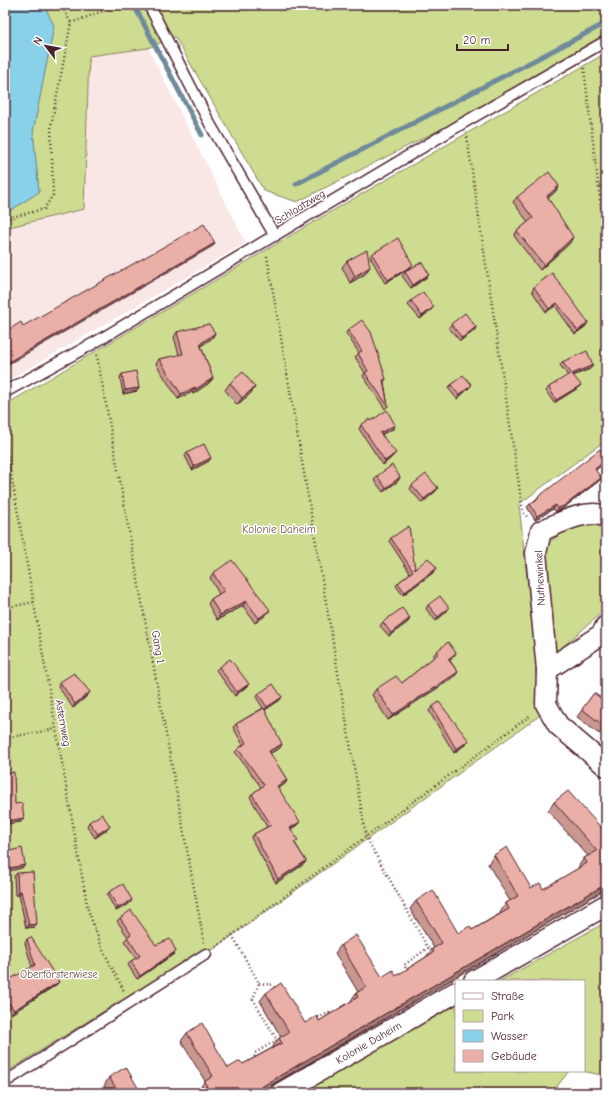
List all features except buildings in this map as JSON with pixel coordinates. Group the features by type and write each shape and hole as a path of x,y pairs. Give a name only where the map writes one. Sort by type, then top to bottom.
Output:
{"street":[{"path":"541,531 574,517 600,513 606,517"},
{"name":"Nuthewinkel","path":"541,531 536,553 547,670 546,704"},
{"path":"547,670 602,634 606,626"},
{"path":"546,704 558,725 606,766"},
{"path":"476,980 606,905"},
{"name":"Kolonie Daheim","path":"281,1093 455,993"}],"lane":[{"path":"149,5 210,124 275,236"},
{"name":"Schlaatzweg","path":"5,392 94,343 465,122 606,41"},
{"path":"5,1082 206,954"}],"path":[{"path":"5,219 44,209 53,195 51,126 71,24 61,5"},
{"path":"71,24 119,5"},
{"path":"582,55 606,249"},
{"path":"465,122 523,512 541,531"},
{"path":"264,242 366,837 428,948 404,965 410,977"},
{"name":"Gang 1","path":"94,343 206,954"},
{"name":"Asternweg","path":"5,440 88,910 103,950 130,1001"},
{"path":"5,608 34,602"},
{"path":"206,954 546,704"},
{"path":"5,738 56,729"},
{"path":"232,935 259,983 253,999 276,1040 255,1053 254,1059 258,1066"},
{"path":"259,983 273,985 277,991"},
{"path":"310,1021 329,1012 332,1019"}],"shaded area":[{"path":"148,48 246,243 5,382 5,228 84,209 89,56"}],"green space":[{"path":"44,5 606,5 606,36 467,116 297,202 264,191 175,37 148,48 89,56 84,209 5,228 5,214 39,192 33,132 54,26"},
{"name":"Kolonie Daheim","path":"606,53 606,440 519,504 542,714 123,1014 120,1001 5,1073 5,405 320,218"},
{"path":"594,520 606,527 606,605 597,617 557,652 548,625 542,563 549,542 574,525"},
{"path":"606,922 606,1076 585,1072 585,980 502,980"},
{"path":"455,1006 455,1072 568,1072 552,1093 299,1093"}],"water":[{"path":"5,5 44,5 54,26 33,132 39,192 5,214"}],"waterway":[{"path":"134,5 202,135"},
{"path":"296,184 606,23"}],"park label":[{"name":"Oberförsterwiese","path":"59,974"}]}
